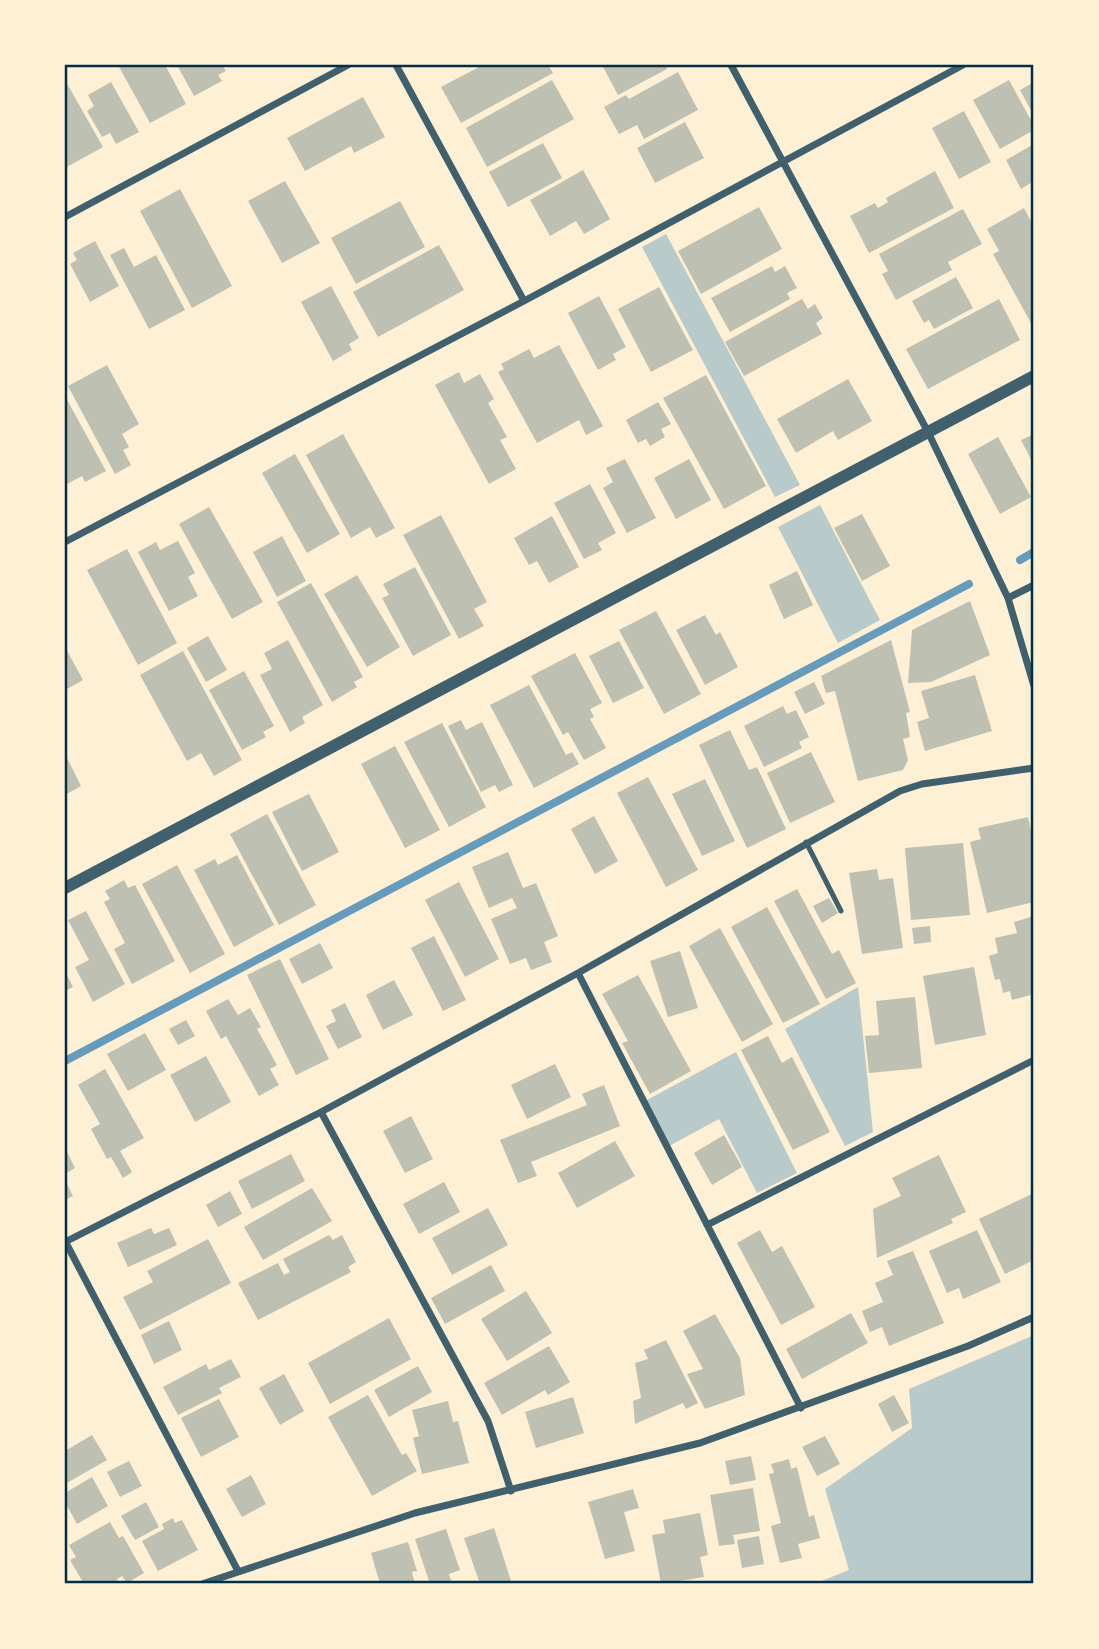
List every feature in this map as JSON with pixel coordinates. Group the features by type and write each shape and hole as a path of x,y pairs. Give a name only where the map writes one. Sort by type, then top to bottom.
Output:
{"street":[{"path":"65,217 348,65"},
{"path":"396,65 524,301"},
{"path":"731,65 928,432 1008,598 1034,686"},
{"path":"65,542 524,301 963,65"},
{"path":"65,888 1034,376"},
{"path":"1008,598 1034,585"},
{"path":"238,1571 65,1241 321,1112 578,972 900,791 922,784 1034,768"},
{"path":"578,972 801,1408"},
{"path":"707,1225 1034,1060"},
{"path":"321,1112 488,1421 511,1491"},
{"path":"202,1584 415,1513 701,1443 968,1346 1034,1317"}],"lane":[{"path":"806,842 841,911"}],"shaded area":[{"path":"666,234 800,485 775,497 642,247"},
{"path":"820,505 880,620 838,643 778,527"},
{"path":"858,987 873,1132 845,1146 785,1029"},
{"path":"736,1052 797,1173 757,1193 719,1119 669,1146 645,1101"},
{"path":"1034,1335 1034,1584 814,1584 849,1570 825,1489 912,1428 909,1389"}],"building":[{"path":"118,65 165,65 186,104 150,123"},
{"path":"177,65 222,65 226,71 218,75 222,81 194,96"},
{"path":"483,65 548,65 553,73 461,123 441,87"},
{"path":"602,65 665,65 667,69 618,95"},
{"path":"678,72 698,110 644,139 637,125 619,134 604,107 626,95 629,99"},
{"path":"65,80 103,147 65,168"},
{"path":"552,80 574,119 487,167 466,128"},
{"path":"1009,80 1034,130 1000,149 973,100"},
{"path":"111,82 139,132 116,144 110,133 102,137 87,111 94,106 88,95"},
{"path":"1034,82 1034,116 1020,90"},
{"path":"363,97 385,137 354,153 351,146 305,171 287,138"},
{"path":"964,111 991,162 959,179 932,128"},
{"path":"685,122 704,158 655,183 637,148"},
{"path":"543,143 562,178 508,207 489,172"},
{"path":"1034,144 1034,181 1021,189 1006,160"},
{"path":"583,170 610,219 584,234 576,221 550,236 530,200"},
{"path":"935,171 954,208 869,253 850,216 875,203 878,208 888,202 886,198"},
{"path":"285,181 320,243 282,263 248,201"},
{"path":"180,189 232,286 192,308 140,211"},
{"path":"400,201 425,247 356,284 331,238"},
{"path":"759,207 782,249 701,294 678,251"},
{"path":"1024,208 1034,227 1032,325 993,254 999,251 987,229"},
{"path":"963,209 982,244 948,262 952,270 896,300 882,274 888,271 879,254"},
{"path":"95,241 119,286 90,302 70,264 77,260 73,253"},
{"path":"439,245 464,290 378,337 353,292"},
{"path":"124,248 134,267 156,255 185,310 149,329 110,255"},
{"path":"772,266 775,272 785,266 797,288 787,293 790,299 730,332 711,298"},
{"path":"956,277 973,308 934,329 929,320 924,323 912,301"},
{"path":"331,286 359,338 349,344 352,350 333,361 301,302"},
{"path":"659,287 693,350 651,372 618,309"},
{"path":"599,296 626,347 613,354 616,360 598,370 568,313"},
{"path":"802,299 808,309 815,304 823,318 816,323 822,334 744,376 725,342"},
{"path":"999,299 1020,340 928,389 906,349"},
{"path":"559,345 603,426 586,435 579,420 537,443 498,372 504,369 501,364 529,349 534,358"},
{"path":"107,365 139,424 122,434 129,447 123,450 131,465 115,474 68,386"},
{"path":"459,372 464,383 480,374 494,399 488,403 507,437 500,440 516,469 489,484 435,385"},
{"path":"706,375 766,486 724,509 663,398"},
{"path":"848,379 872,421 838,440 833,431 796,453 777,419"},
{"path":"65,396 106,471 85,482 82,476 67,484 65,480"},
{"path":"658,402 671,424 661,429 665,437 650,446 646,439 638,443 626,420"},
{"path":"343,434 395,528 376,538 370,527 351,538 306,455"},
{"path":"1034,434 1034,465 1021,440"},
{"path":"998,437 1031,497 1000,514 968,454"},
{"path":"295,454 340,534 307,553 262,473"},
{"path":"625,459 656,518 627,533 603,488 613,482 606,468"},
{"path":"689,459 711,500 676,519 654,478"},
{"path":"590,484 616,533 598,543 602,550 584,559 554,503"},
{"path":"209,507 263,602 232,619 179,524"},
{"path":"862,514 890,566 862,581 834,528"},
{"path":"441,515 487,602 474,609 484,626 459,639 403,535"},
{"path":"552,516 579,567 549,583 537,561 529,565 514,538"},
{"path":"282,536 306,581 277,597 253,552"},
{"path":"178,541 195,573 188,577 198,596 169,611 138,552 156,542 160,550"},
{"path":"127,549 177,643 138,665 87,570"},
{"path":"415,567 451,635 413,656 382,598 389,595 383,584"},
{"path":"797,571 813,605 784,619 769,585"},
{"path":"357,575 400,647 367,667 324,594"},
{"path":"311,583 363,677 354,682 357,687 332,702 277,602"},
{"path":"970,601 990,655 931,682 908,683 912,630"},
{"path":"656,611 701,694 664,714 619,630"},
{"path":"705,615 716,635 720,632 738,667 705,685 676,630"},
{"path":"208,636 227,670 206,682 187,648"},
{"path":"288,640 323,705 302,717 305,723 290,732 260,675 272,669 264,653"},
{"path":"891,640 910,712 906,713 910,737 903,739 908,760 903,770 858,781 835,691 826,693 821,676"},
{"path":"619,641 644,688 613,703 589,656"},
{"path":"65,647 83,680 65,690"},
{"path":"183,651 242,760 214,776 201,753 187,761 140,675"},
{"path":"575,653 602,703 590,709 594,717 590,719 606,748 584,760 568,732 563,735 531,676"},
{"path":"244,671 274,726 263,732 266,737 242,750 209,690"},
{"path":"975,675 992,731 925,751 917,722 929,718 921,691"},
{"path":"814,682 825,704 805,714 794,692"},
{"path":"529,685 566,755 572,752 579,764 534,788 490,705"},
{"path":"783,706 787,714 796,710 809,737 799,742 802,748 764,767 744,726"},
{"path":"461,720 466,730 482,722 513,785 499,792 495,785 481,792 448,726"},
{"path":"442,723 486,807 449,827 404,742"},
{"path":"730,730 749,770 757,767 786,829 747,848 699,745"},
{"path":"395,746 440,830 405,848 361,764"},
{"path":"811,752 835,802 790,823 767,773"},
{"path":"65,754 81,786 65,795"},
{"path":"648,777 698,870 666,887 617,793"},
{"path":"705,779 735,841 702,856 672,794"},
{"path":"309,794 339,852 302,871 272,812"},
{"path":"267,814 316,905 279,925 230,834"},
{"path":"594,816 618,861 595,874 571,829"},
{"path":"1028,817 1034,845 1034,855 1031,855 1034,902 987,913 970,842 981,839 978,828"},
{"path":"963,843 970,915 911,920 905,848"},
{"path":"508,852 523,888 536,883 558,936 544,942 552,962 531,970 526,958 510,964 491,919 517,908 512,898 489,908 472,867"},
{"path":"237,855 274,925 234,947 194,870 215,859 218,865"},
{"path":"177,865 225,954 190,973 142,884"},
{"path":"877,869 879,880 893,878 903,948 862,954 849,873"},
{"path":"124,880 128,888 135,885 175,961 132,984 114,949 125,943 104,902 110,899 105,891"},
{"path":"459,882 499,959 465,977 425,900"},
{"path":"797,889 832,954 839,950 856,983 826,999 774,901"},
{"path":"829,898 838,913 822,923 813,906"},
{"path":"767,907 820,1004 783,1023 731,927"},
{"path":"86,911 125,984 93,1002 75,967 89,960 68,920"},
{"path":"1034,916 1034,994 1012,1000 1010,991 1003,993 1000,979 995,980 989,956 998,953 995,938 1017,933 1014,922"},
{"path":"930,926 931,942 914,944 912,928"},
{"path":"720,928 773,1024 742,1042 689,946"},
{"path":"434,936 466,1000 443,1011 411,948"},
{"path":"320,943 333,968 302,984 289,959"},
{"path":"680,951 698,1008 668,1017 650,961"},
{"path":"280,959 329,1059 296,1075 247,975"},
{"path":"974,967 986,1035 935,1045 923,976"},
{"path":"65,971 73,987 65,991"},
{"path":"638,975 691,1071 650,1094 622,1043 628,1041 602,994"},
{"path":"394,980 413,1015 383,1030 366,995"},
{"path":"915,997 922,1068 869,1073 865,1036 879,1035 876,1001"},
{"path":"228,999 238,1015 250,1008 261,1027 257,1029 277,1065 270,1069 279,1085 259,1096 226,1036 221,1039 206,1011"},
{"path":"345,1003 362,1037 338,1049 326,1026 336,1021 331,1010"},
{"path":"186,1020 195,1036 178,1045 169,1029"},
{"path":"145,1033 166,1070 128,1091 107,1054"},
{"path":"768,1036 782,1063 792,1057 830,1132 793,1150 741,1050"},
{"path":"206,1056 231,1102 195,1122 170,1075"},
{"path":"555,1064 571,1097 527,1119 511,1085"},
{"path":"105,1069 144,1138 120,1151 132,1172 123,1178 111,1157 107,1159 91,1129 100,1124 78,1085"},
{"path":"604,1085 620,1126 531,1162 537,1176 518,1183 500,1140 587,1105 582,1094"},
{"path":"411,1116 433,1159 405,1173 383,1131"},
{"path":"724,1135 742,1167 712,1185 694,1153"},
{"path":"615,1141 635,1176 577,1208 558,1173"},
{"path":"65,1148 75,1168 65,1174"},
{"path":"291,1154 305,1181 252,1209 238,1181"},
{"path":"939,1155 966,1212 951,1219 953,1223 877,1258 873,1209 901,1196 892,1178"},
{"path":"65,1180 73,1196 65,1200"},
{"path":"444,1182 460,1212 419,1234 403,1204"},
{"path":"312,1188 332,1221 263,1260 244,1227"},
{"path":"230,1191 242,1214 218,1227 206,1205"},
{"path":"1034,1193 1034,1260 1005,1274 979,1219"},
{"path":"488,1208 508,1245 452,1275 432,1238"},
{"path":"151,1228 154,1234 169,1228 177,1245 128,1267 117,1243"},
{"path":"760,1230 772,1252 782,1246 815,1307 781,1325 737,1243"},
{"path":"977,1230 1001,1282 963,1299 959,1288 947,1293 929,1251"},
{"path":"329,1235 333,1240 342,1235 356,1262 348,1267 351,1272 258,1320 238,1283 278,1263 284,1275 290,1272 283,1259"},
{"path":"208,1239 231,1283 140,1330 123,1297 153,1282 147,1271"},
{"path":"913,1251 944,1323 889,1346 882,1327 870,1332 862,1311 883,1302 875,1283 893,1275 887,1261"},
{"path":"491,1265 505,1291 445,1324 431,1298"},
{"path":"526,1291 552,1333 507,1361 481,1319"},
{"path":"851,1313 868,1343 802,1379 786,1349"},
{"path":"715,1314 740,1358 745,1395 705,1409 687,1374 703,1369 683,1331"},
{"path":"389,1318 411,1359 330,1404 308,1363"},
{"path":"169,1321 182,1350 154,1364 141,1335"},
{"path":"666,1340 698,1403 686,1409 683,1403 635,1424 633,1401 641,1398 635,1363 648,1359 644,1350"},
{"path":"549,1346 570,1382 548,1395 545,1390 502,1415 484,1383"},
{"path":"231,1359 241,1377 219,1388 222,1393 178,1415 163,1387 206,1364 209,1370"},
{"path":"418,1366 432,1392 389,1417 374,1390"},
{"path":"284,1374 304,1411 280,1425 259,1388"},
{"path":"368,1395 402,1455 406,1453 417,1471 372,1496 328,1417"},
{"path":"894,1395 909,1423 892,1432 878,1404"},
{"path":"573,1397 584,1433 536,1448 525,1412"},
{"path":"219,1399 239,1437 201,1457 181,1418"},
{"path":"448,1401 453,1422 458,1421 469,1463 422,1474 413,1438 419,1436 412,1410"},
{"path":"92,1435 107,1460 65,1484 65,1451"},
{"path":"825,1436 840,1464 817,1476 802,1447"},
{"path":"751,1456 756,1480 730,1485 725,1461"},
{"path":"789,1459 791,1469 797,1467 809,1517 814,1515 820,1538 798,1544 802,1558 780,1563 771,1526 781,1523 769,1474 774,1473 771,1464"},
{"path":"129,1461 142,1486 120,1497 107,1472"},
{"path":"251,1475 266,1504 242,1517 226,1489"},
{"path":"92,1477 108,1506 77,1524 65,1502 65,1493"},
{"path":"753,1488 760,1531 733,1535 735,1544 719,1546 710,1495"},
{"path":"633,1489 639,1508 624,1512 635,1551 605,1559 588,1502"},
{"path":"146,1502 159,1527 135,1540 121,1516"},
{"path":"700,1513 708,1555 700,1557 704,1577 661,1584 652,1535 665,1533 663,1520"},
{"path":"173,1518 175,1523 182,1520 198,1550 158,1571 142,1541 164,1529 162,1524"},
{"path":"110,1522 119,1538 123,1536 144,1573 127,1583 122,1576 117,1579 119,1584 84,1584 70,1560 76,1557 69,1545"},
{"path":"494,1528 512,1584 480,1584 464,1538"},
{"path":"446,1529 460,1570 449,1574 452,1584 430,1584 415,1539"},
{"path":"759,1536 764,1564 742,1568 737,1540"},
{"path":"408,1542 417,1571 412,1572 415,1584 380,1584 371,1553"}],"waterway":[{"path":"1020,560 1034,552"},
{"path":"65,1061 969,584"}]}
